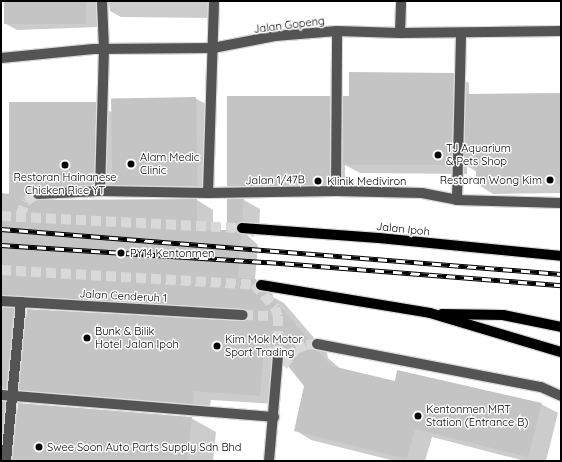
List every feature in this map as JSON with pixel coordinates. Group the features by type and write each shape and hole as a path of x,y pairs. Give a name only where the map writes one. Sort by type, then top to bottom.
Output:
{"main road":[{"name":"Jalan Ipoh","path":"242,228 379,238 561,256"},
{"path":"261,284 430,313 561,352"},
{"path":"430,313 503,315 561,327"}],"street":[{"path":"100,191 104,49 102,1"},
{"path":"208,193 214,1"},
{"path":"400,33 401,1"},
{"name":"Jalan Gopeng","path":"1,58 20,55 104,49 213,48 275,36 337,32 461,33 561,31"},
{"path":"336,191 337,32"},
{"path":"457,200 461,33"},
{"name":"Jalan 1/47B","path":"38,194 100,191 208,193 336,191 422,193 457,200 561,203"},
{"name":"Jalan Cenderuh 1","path":"1,301 243,315"},
{"path":"6,461 6,396 21,302"},
{"path":"317,344 541,387 561,396"},
{"path":"269,461 274,417 278,355"},
{"path":"276,380 283,366"},
{"path":"6,396 274,417"}],"building":[{"path":"4,1 86,1 86,24 4,24"},
{"path":"349,72 454,73 451,165 343,165 343,96 349,96"},
{"path":"561,93 561,184 476,185 476,165 464,165 466,94"},
{"path":"227,96 330,96 330,186 227,186"},
{"path":"196,97 198,186 113,187 111,98"},
{"path":"9,102 96,102 94,185 37,188 32,194 35,200 197,199 197,230 227,230 227,199 244,199 242,222 236,228 241,234 238,278 256,279 257,290 268,293 311,342 312,349 318,351 332,366 395,381 397,370 542,403 528,457 415,429 407,459 294,431 304,386 284,361 284,352 279,349 274,350 265,338 260,396 194,391 193,404 19,390 27,309 243,321 249,315 243,309 1,295 1,193 9,194"},
{"path":"1,308 14,308 6,389 1,389"},
{"path":"1,402 5,402 1,445"},
{"path":"18,403 192,417 187,461 13,461"}],"tunnel":[{"path":"20,216 26,201 38,194"},
{"path":"1,216 242,228"},
{"path":"1,270 261,285"},
{"path":"254,284 275,308 278,316 278,355"},
{"path":"243,315 278,316"},
{"path":"283,366 296,349 306,345 317,344"}],"railway":[{"path":"1,229 561,274"},
{"path":"1,245 267,262 561,285"}],"place":[{"name":"TJ Aquarium & Pets Shop","path":"438,155"},
{"name":"Alam Medic Clinic","path":"131,164"},
{"name":"Restoran Hainanese Chicken Rice YT","path":"65,165"},
{"name":"Restoran Wong Kim","path":"550,180"},
{"name":"Klinik Mediviron","path":"318,181"},
{"name":"PY14 Kentonmen","path":"121,253"},
{"name":"Bunk & Bilik Hotel Jalan Ipoh","path":"87,338"},
{"name":"Kim Mok Motor Sport Trading","path":"217,346"},
{"name":"Kentonmen MRT Station (Entrance B)","path":"418,416"},
{"name":"Swee Soon Auto Parts Supply Sdn Bhd","path":"39,447"}]}
